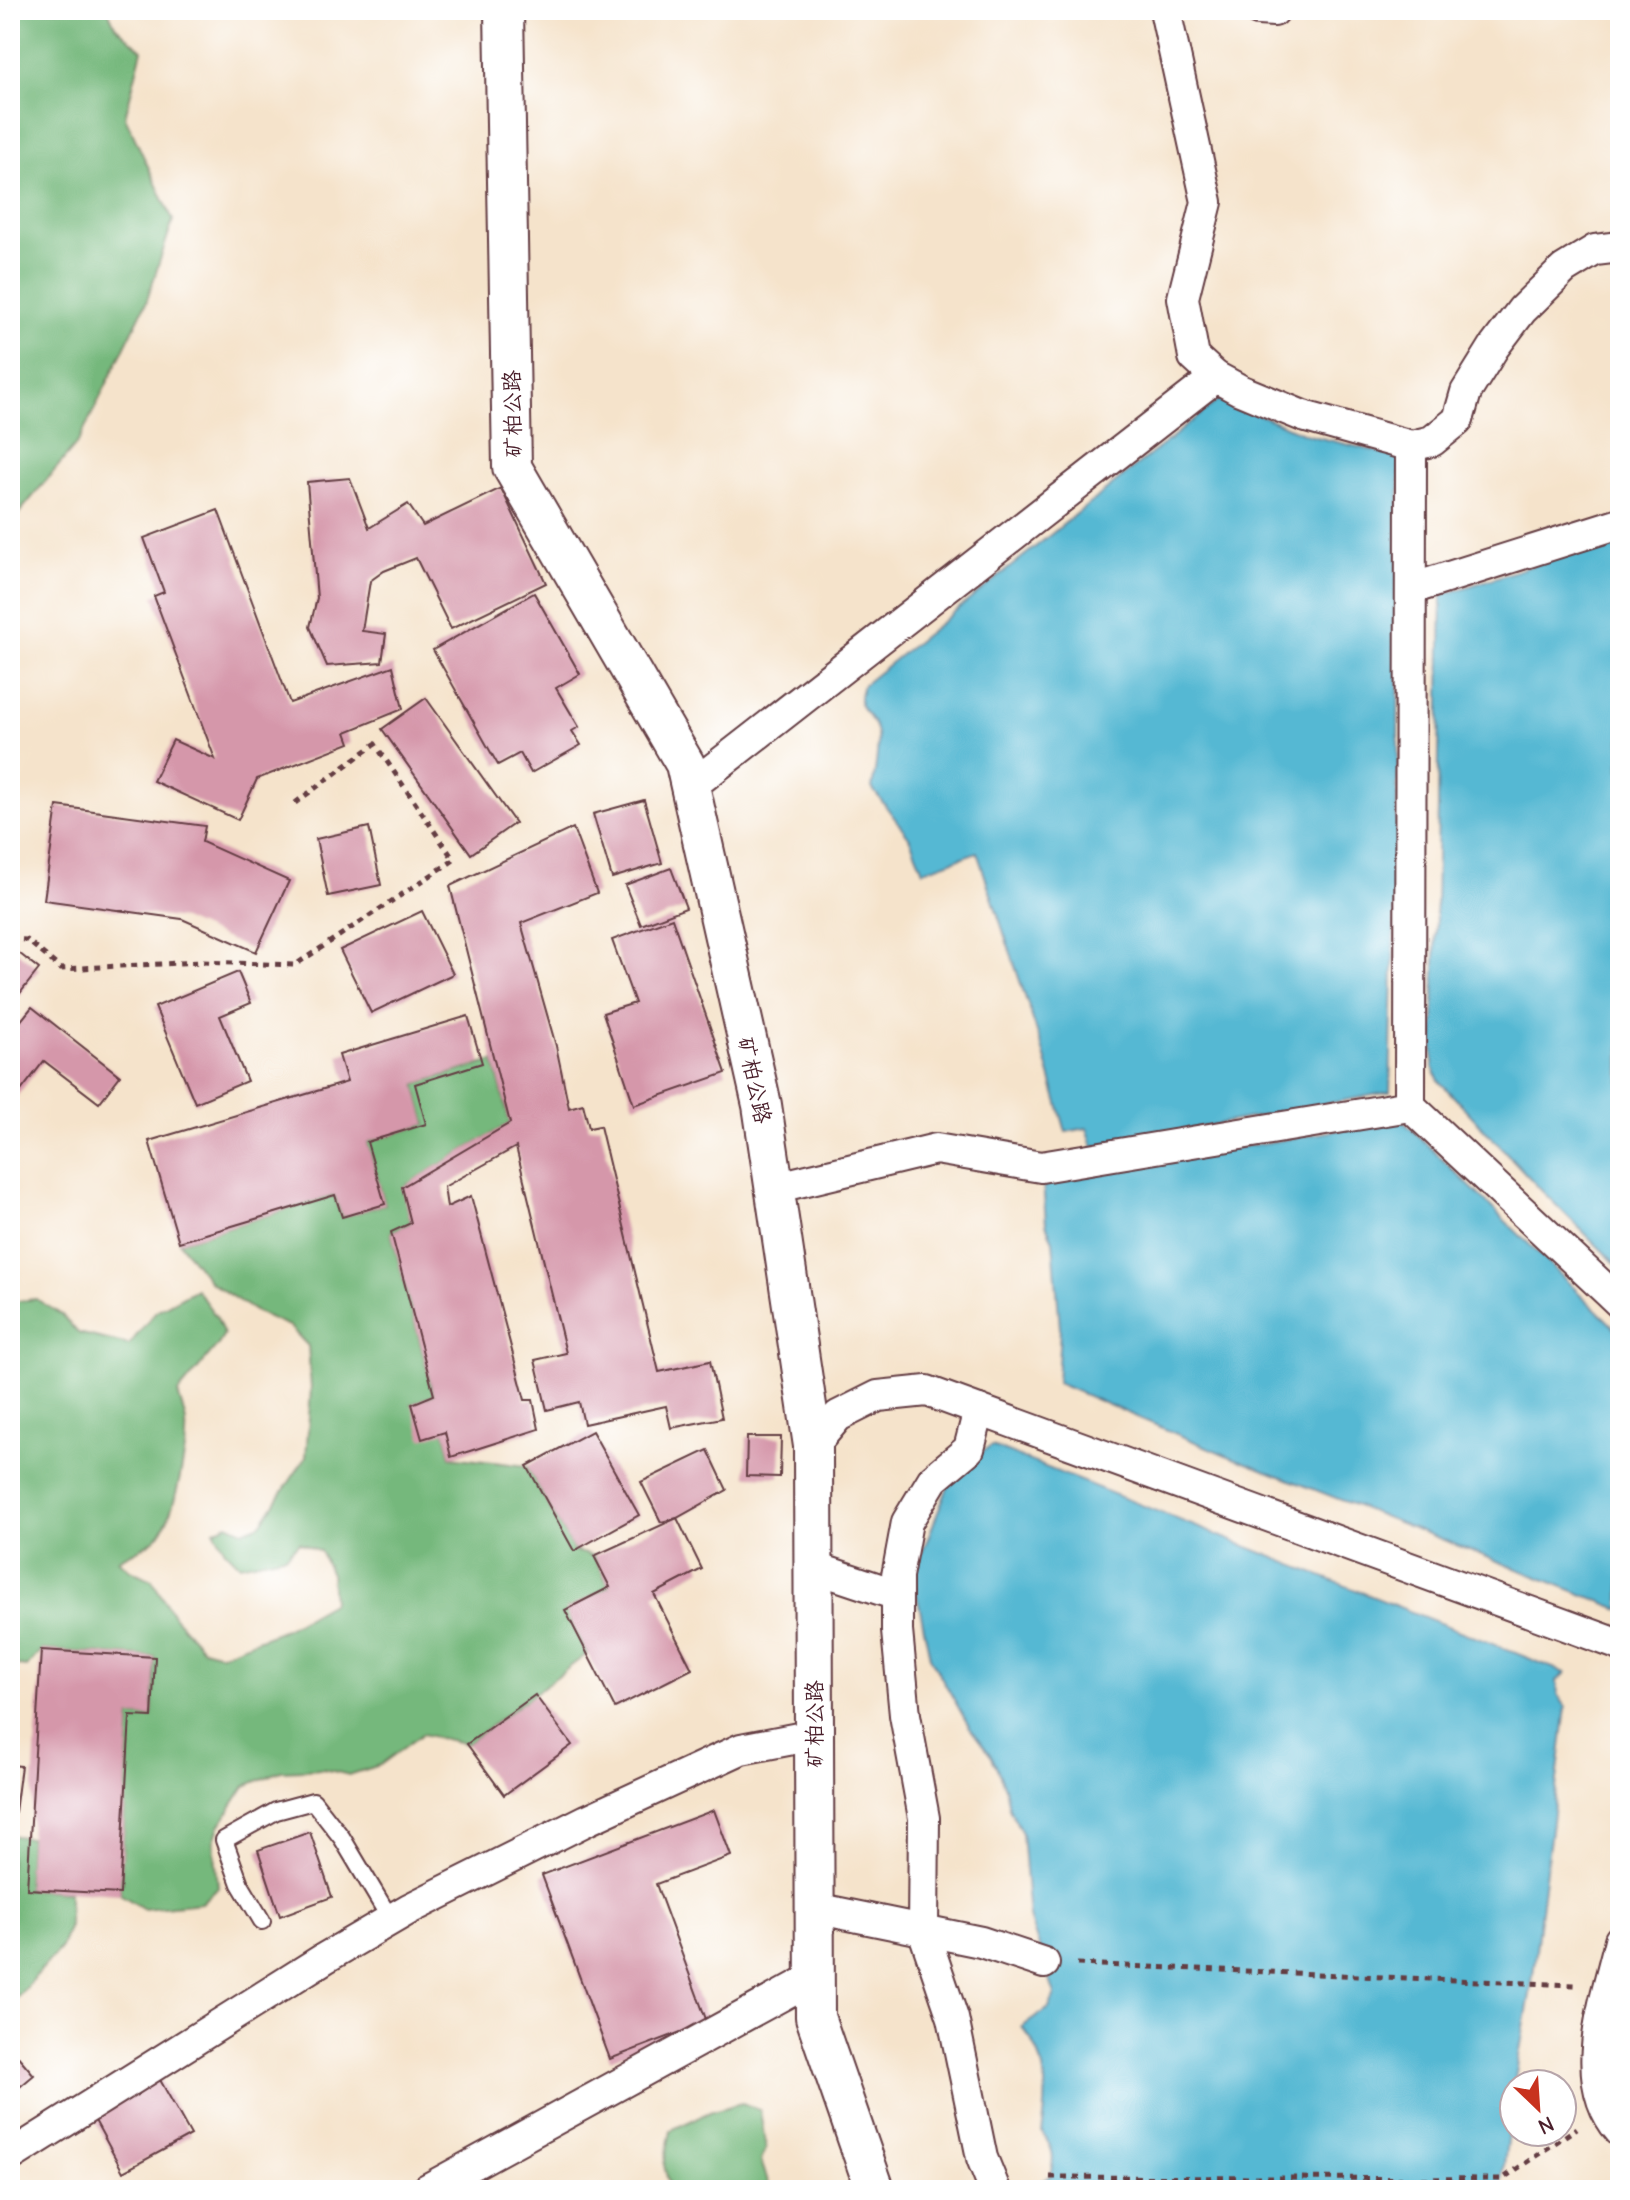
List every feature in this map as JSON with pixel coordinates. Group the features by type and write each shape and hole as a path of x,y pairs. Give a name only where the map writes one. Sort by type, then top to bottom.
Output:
{"street":[{"name":"矿柏公路","path":"504,10 512,467 685,764 762,1105 813,1446 815,2017 875,2190"},
{"path":"1165,10 1207,202 1183,298 1194,357 1216,377 1240,390 1303,416 1411,446 1432,441 1458,420 1466,392 1522,310 1564,269 1595,250 1620,247"},
{"path":"690,787 1216,377"},
{"path":"1411,446 1410,1106 1620,1303"},
{"path":"1411,589 1620,523"},
{"path":"774,1188 936,1149 1041,1167 1410,1106"},
{"path":"813,1446 838,1416 878,1396 927,1391 1620,1645"},
{"path":"979,1410 969,1449 933,1479 907,1522 897,1576 897,1631 905,1715 924,1818 923,1930 953,2018 982,2158 995,2190"},
{"path":"813,1567 897,1595"},
{"path":"10,2156 391,1920 587,1820 741,1749 814,1735"},
{"path":"815,1908 981,1942 1044,1963"},
{"path":"1613,2120 1601,2099 1596,2053 1620,1940"},
{"path":"426,2190 815,1977"}],"lane":[{"path":"262,1921 240,1884 224,1840 276,1811 313,1801 342,1838 391,1920"}],"path":[{"path":"10,939 27,940 61,969 200,962 295,965 454,860 375,744 291,806"},
{"path":"1044,1963 1532,1983"},
{"path":"1050,2177 1502,2179 1613,2120"}],"green space":[{"path":"10,10 108,10 115,26 142,50 125,117 173,220 146,303 79,441 10,524"},
{"path":"494,1061 510,1123 403,1187 411,1223 391,1232 434,1395 412,1404 445,1432 451,1457 527,1466 574,1551 594,1556 610,1587 566,1610 587,1654 467,1744 422,1734 380,1765 349,1775 324,1769 281,1771 245,1786 219,1826 214,1841 218,1887 201,1903 144,1909 120,1894 130,1716 152,1717 155,1657 41,1650 27,1667 10,1665 10,1302 36,1299 62,1315 78,1333 129,1345 156,1311 196,1289 217,1318 224,1335 178,1393 186,1423 185,1448 166,1524 151,1542 118,1560 130,1570 152,1580 174,1617 203,1649 221,1654 285,1629 333,1602 331,1574 320,1551 299,1542 287,1555 240,1565 225,1550 214,1530 228,1524 243,1531 261,1524 306,1457 311,1389 308,1346 289,1326 256,1312 210,1282 179,1242 335,1195 342,1217 385,1204 367,1142 426,1124 415,1084"},
{"path":"10,1835 30,1838 27,1889 69,1892 69,1925 61,1947 10,2006"},
{"path":"742,2103 760,2110 766,2149 761,2161 771,2190 670,2190 664,2165 671,2130 712,2111"}],"water":[{"path":"1220,399 1308,435 1400,457 1398,756 1390,1092 1093,1147 1087,1128 1066,1132 1042,1047 977,852 923,871 909,837 872,788 877,736 873,723 861,706 860,694 863,685"},
{"path":"1620,537 1620,1268 1543,1192 1439,1081 1433,1067 1442,595"},
{"path":"1401,1119 1620,1333 1620,1609 1226,1455 1057,1383 1060,1328 1053,1241 1046,1224 1043,1182"},
{"path":"992,1446 1566,1673 1557,1681 1558,1695 1566,1707 1532,1983 1517,2068 1498,2068 1498,2148 1506,2148 1501,2190 1037,2190 1038,2182 1050,2176 1053,2158 1042,2133 1045,2090 1042,2064 1022,2027 1049,2008 1055,1995 1029,1917 1022,1833 1009,1808 1005,1787 992,1757 970,1728 930,1657 913,1576 956,1466"}],"building":[{"path":"350,478 369,528 408,504 423,526 501,488 546,583 451,629 416,558 384,571 370,581 362,631 386,634 382,662 327,666 310,627 317,598 307,482"},
{"path":"218,510 290,703 393,666 403,709 346,732 350,743 257,779 238,820 153,781 173,740 215,759 154,596 164,592 144,538"},
{"path":"534,593 580,674 556,688 579,727 572,731 581,745 531,773 520,753 498,765 433,650"},
{"path":"426,698 515,823 471,854 382,729"},
{"path":"644,800 662,863 612,878 593,814"},
{"path":"57,806 205,826 202,842 289,881 256,952 182,919 44,900"},
{"path":"369,827 381,885 328,896 316,839"},
{"path":"573,828 597,893 521,923 556,1046 569,1108 583,1104 589,1128 600,1126 659,1372 710,1361 722,1418 671,1428 666,1406 584,1424 579,1402 547,1410 535,1360 566,1353 516,1147 444,1187 447,1207 471,1196 525,1400 533,1400 539,1429 451,1457 445,1432 422,1439 412,1404 434,1395 391,1232 411,1223 402,1187 510,1123 450,886"},
{"path":"671,868 686,908 641,925 625,885"},
{"path":"422,911 453,974 371,1013 340,950"},
{"path":"672,918 726,1073 634,1105 603,1013 635,1003 612,940"},
{"path":"10,946 39,969 10,1006"},
{"path":"238,972 251,1003 220,1016 247,1081 195,1103 155,1007"},
{"path":"32,1007 120,1076 99,1103 44,1061 17,1096 10,1090 10,1034"},
{"path":"468,1016 482,1063 415,1084 426,1124 367,1142 385,1204 342,1217 335,1195 179,1242 149,1141 347,1082 339,1055"},
{"path":"592,1431 639,1515 574,1551 527,1466"},
{"path":"747,1437 781,1437 780,1477 746,1476"},
{"path":"708,1450 727,1490 677,1518 661,1522 641,1482"},
{"path":"677,1518 702,1569 654,1594 692,1669 615,1708 565,1610 610,1587 594,1556"},
{"path":"41,1650 155,1657 152,1717 130,1716 120,1894 27,1889"},
{"path":"535,1695 572,1745 504,1795 467,1744"},
{"path":"10,1765 21,1766 12,1835 10,1835"},
{"path":"714,1810 731,1856 656,1884 707,2022 610,2059 542,1875"},
{"path":"310,1832 332,1897 280,1916 258,1850"},
{"path":"10,2047 34,2075 10,2095"},
{"path":"159,2078 191,2135 123,2172 92,2115"}]}
